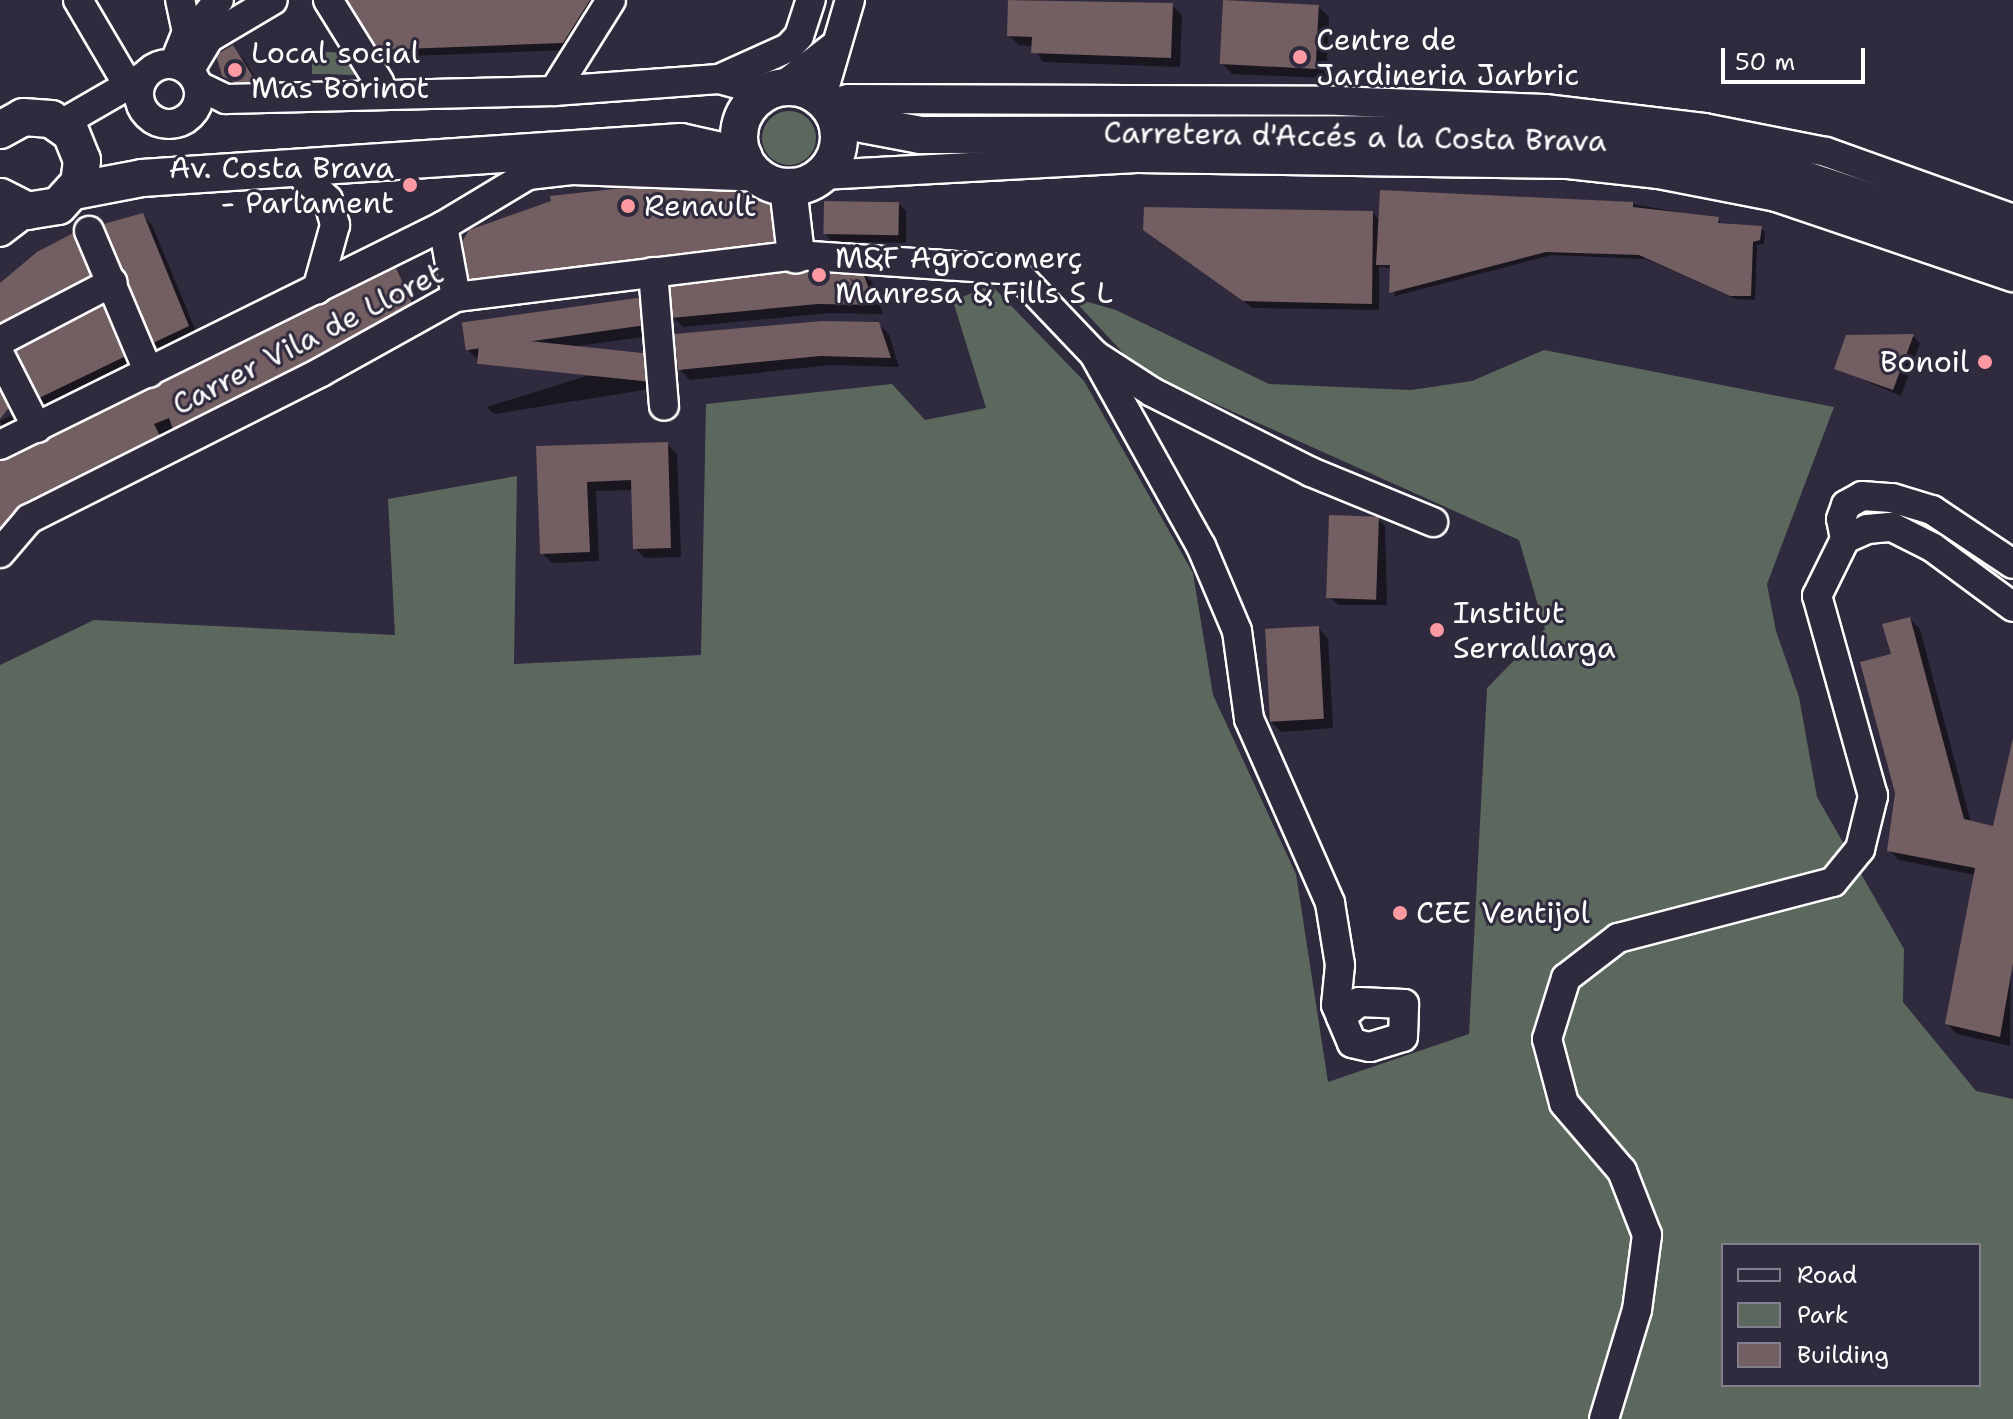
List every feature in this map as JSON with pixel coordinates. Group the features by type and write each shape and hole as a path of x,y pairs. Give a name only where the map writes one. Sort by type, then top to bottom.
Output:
{"main road":[{"path":"6,207 50,209 74,191 142,178 681,142 763,173 828,168 839,144 828,107 799,88 766,94 681,142"},
{"path":"766,94 739,131 763,173 796,255"},
{"name":"Carretera d'Accés a la Costa Brava","path":"828,107 921,135"},
{"path":"0,130 28,116 142,178"},
{"name":"Carretera d'Accés a la Costa Brava","path":"828,168 921,135 1337,116 1397,147 1548,134 1659,144 1769,168 2013,248"},
{"path":"74,141 74,191"}],"street":[{"path":"78,0 137,89 152,120 170,126 188,120 199,105 190,69 180,0"},
{"path":"190,69 205,17 219,0"},
{"path":"190,69 209,38 273,0"},
{"path":"328,0 379,82"},
{"path":"554,91 611,0"},
{"path":"74,141 137,89 158,65 190,69 226,99 554,91 719,79 788,48 799,36 811,0"},
{"path":"845,6 833,47 828,107 848,99 1337,116 1545,109 1704,128 1865,163 2013,219"},
{"path":"719,79 766,94 833,47"},
{"path":"828,168 979,170 1036,159 1397,147 1658,174 1776,197 2013,277"},
{"path":"295,169 328,200 335,225 317,290"},
{"path":"0,445 443,226 528,175 572,170 763,173"},
{"path":"443,226 456,297"},
{"path":"89,231 149,373"},
{"name":"Carrer Vila de Lloret","path":"0,553 29,519 321,372 456,297 796,255 1014,270 1094,354"},
{"path":"653,272 664,406"},
{"path":"0,341 113,282"},
{"path":"1094,354 1152,392 1311,472 1433,522"},
{"path":"1094,354 1201,546 1237,631 1249,719 1330,903 1340,965 1336,1005 1341,1017"},
{"path":"0,355 37,428"},
{"path":"1604,1419 1637,1310 1647,1235 1622,1171 1564,1103 1547,1039 1566,978 1618,938 1833,882 1860,849 1873,796 1817,596 1845,539 1841,519 1846,505 1862,496 1892,498 1932,510 2013,564"},
{"path":"1845,539 1867,529 1892,527 1932,547 2009,602"}],"green space":[{"path":"312,51 345,53 356,75 312,74"},
{"path":"789,111 808,119 816,138 808,157 789,165 770,157 762,138 770,119"},
{"path":"991,285 1084,381 1193,573 1213,695 1296,874 1328,1082 1469,1034 1487,688 1545,629 1519,540 1138,369 1071,297 1116,310 1269,384 1411,390 1472,381 1544,350 1834,407 1767,584 1776,631 1799,697 1817,797 1904,949 1903,1002 1976,1091 2013,1099 2013,1419 0,1419 0,665 94,620 395,635 388,499 517,476 514,664 701,655 706,404 892,384 925,420 986,408 953,301"}],"building":[{"path":"346,0 590,0 563,43 377,50"},
{"path":"1008,0 1173,3 1171,58 1031,53 1032,37 1007,36"},
{"path":"1223,0 1319,5 1316,69 1220,64"},
{"name":"Local social Mas Borinot","path":"233,45 257,83 242,86 222,76 216,55"},
{"path":"650,185 749,191 780,211 776,251 594,264 476,285 465,278 463,240 469,230 551,201 550,196"},
{"path":"1380,190 1633,202 1633,207 1719,217 1718,223 1762,226 1760,240 1753,242 1751,296 1730,296 1639,255 1546,252 1389,293 1390,265 1376,265"},
{"path":"824,201 899,202 898,235 823,234"},
{"path":"1144,207 1373,211 1372,304 1243,301 1143,230"},
{"path":"143,213 189,326 153,343 146,340 100,225"},
{"path":"81,229 101,277 0,332 0,283 37,252"},
{"path":"396,268 413,305 320,363 175,435 169,418 154,424 162,440 23,505 0,531 0,461"},
{"path":"811,268 862,270 875,305 818,304 671,318 665,282"},
{"path":"103,297 129,347 126,356 37,399 7,348"},
{"path":"644,297 648,325 466,350 462,323"},
{"path":"822,321 879,322 891,358 820,356 678,370 674,334"},
{"path":"1914,334 1893,390 1834,369 1846,335"},
{"path":"480,336 652,354 649,382 477,364"},
{"path":"0,381 11,405 0,419"},
{"path":"668,442 671,548 633,549 631,480 587,482 590,552 540,554 536,446"},
{"path":"1329,515 1379,517 1376,600 1326,598"},
{"path":"1910,617 1964,819 1993,826 2013,738 2013,963 2000,1037 1945,1024 1975,868 1887,851 1895,793 1860,662 1891,654 1882,624"},
{"path":"1319,626 1324,719 1270,722 1265,629"}],"place":[{"name":"Centre de Jardineria Jarbric","path":"1300,57"},
{"name":"Local social Mas Borinot","path":"235,70"},
{"name":"Av. Costa Brava - Parlament","path":"410,185"},
{"name":"Renault","path":"628,206"},
{"name":"M&F Agrocomerç Manresa & Fills S L","path":"819,275"},
{"name":"Bonoil","path":"1985,362"},
{"name":"Institut Serrallarga","path":"1437,630"},
{"name":"CEE Ventijol","path":"1400,913"}]}
